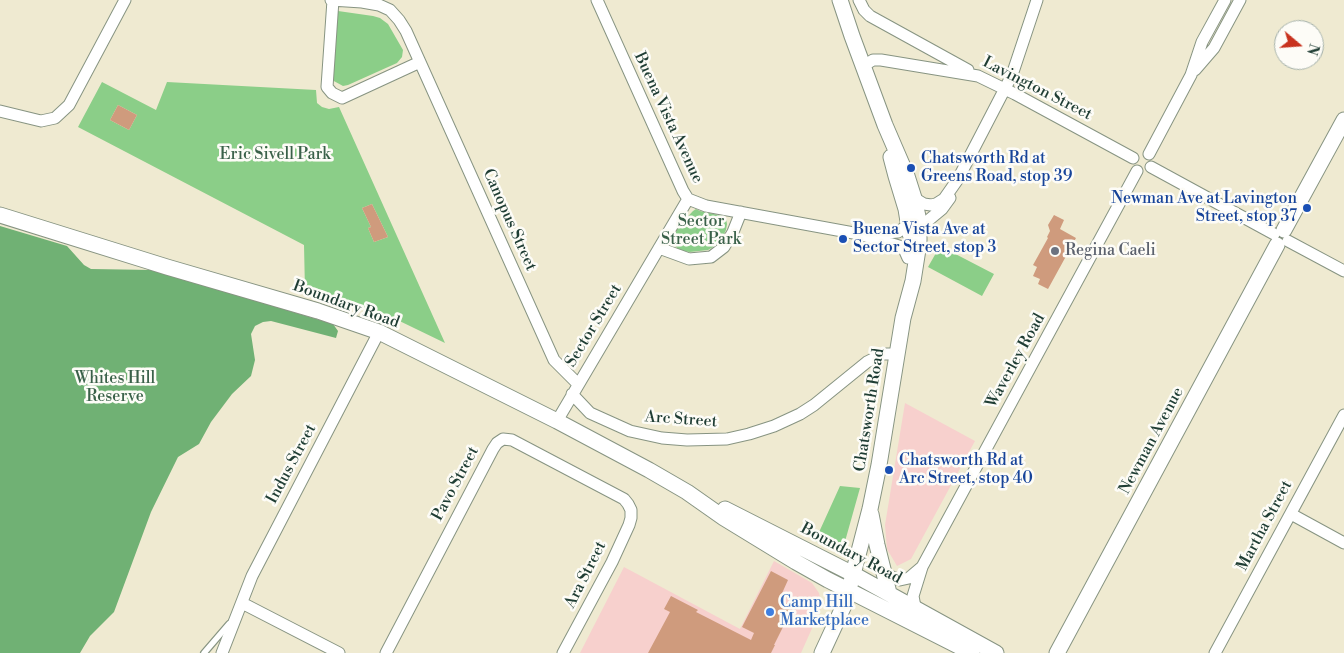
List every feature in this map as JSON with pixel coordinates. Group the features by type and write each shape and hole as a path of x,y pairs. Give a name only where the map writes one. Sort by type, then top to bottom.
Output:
{"main road":[{"name":"Chatsworth Road","path":"822,653 850,590 870,509 880,464 896,354 913,281 918,249 914,225 914,198 907,176 885,126 840,0"},
{"name":"Newman Avenue","path":"1057,653 1344,120"},
{"name":"Chatsworth Road","path":"885,126 896,176 906,209 914,225 903,297 903,318"},
{"name":"Boundary Road","path":"0,215 318,311 379,332 557,421 649,470 687,492 724,518 796,562 972,653"},
{"name":"Boundary Road","path":"687,492 732,512 853,574 996,653"},
{"name":"Chatsworth Road","path":"870,509 876,545 889,593"}],"street":[{"path":"0,111 41,121 55,118 70,105 125,0"},
{"name":"Canopus Street","path":"420,62 342,98 332,93 328,87 332,0 393,5 406,31 420,62 554,360 575,389"},
{"name":"Buena Vista Avenue","path":"597,0 688,199 706,206 859,234 899,246 904,250 908,258"},
{"path":"859,0 864,10 870,16 978,76"},
{"path":"914,198 934,205 944,199 958,179 1006,89 1017,62 1037,0"},
{"path":"1148,154 1190,75 1202,42 1225,0"},
{"path":"1190,75 1214,48 1240,0"},
{"name":"Lavington Street","path":"863,66 873,60 881,60 978,76 1006,89 1133,158"},
{"path":"1141,152 1148,154 1152,160 1151,167 1146,172 1137,171 1133,166 1133,158 1141,152"},
{"path":"1151,167 1344,272"},
{"name":"Waverley Road","path":"915,607 913,596 922,567 1137,171"},
{"name":"Buena Vista Avenue","path":"859,234 897,233 914,225 944,207 951,197 958,179"},
{"name":"Sector Street","path":"557,421 688,199"},
{"path":"659,248 689,259 711,256 724,247 733,232 741,212"},
{"name":"Indus Street","path":"222,653 266,549 379,332"},
{"name":"Arc Street","path":"575,389 590,413 630,432 687,440 727,439 774,426 800,414 877,356 896,354"},
{"name":"Martha Street","path":"1218,652 1344,415"},
{"name":"Pavo Street","path":"386,653 493,449 503,438 512,440 624,499 631,510"},
{"name":"Ara Street","path":"563,653 612,562 629,525 631,510"},
{"path":"1291,514 1344,543"},
{"path":"885,574 900,580 908,578 922,567"},
{"path":"240,608 339,653"}],"lane":[{"name":"Indus Street","path":"204,653 240,608"}],"shaded area":[{"path":"905,403 975,441 911,559 897,566 887,549 885,525"},
{"path":"774,561 812,583 819,593 822,606 801,653 580,653 624,567 740,629"}],"green space":[{"path":"338,11 380,18 388,24 403,50 402,57 397,63 348,85 343,86 332,80"},
{"name":"Eric Sivell Park","path":"102,82 156,110 167,82 316,90 317,103 322,107 329,109 339,107 445,343 383,313 305,291 304,245 78,127","holes":["118,105 137,115 129,130 110,120","372,204 388,237 374,242 368,228 371,227 362,208"]},
{"name":"Sector Street Park","path":"696,209 723,216 726,219 726,230 721,240 708,250 681,251 676,247 674,237 678,227"},
{"name":"Whites Hill Reserve","path":"0,226 67,246 84,265 91,269 153,270 333,324 338,331 336,338 271,321 255,326 251,334 255,360 251,376 232,394 211,422 199,444 178,457 151,512 114,612 90,636 80,653 0,653"},
{"path":"940,246 994,274 982,296 928,267"},
{"path":"840,486 860,488 844,545 838,550 834,550 815,541"}],"building":[{"path":"118,105 137,115 129,130 110,120"},
{"path":"372,204 388,237 374,242 368,228 371,227 362,208"},
{"name":"Regina Caeli","path":"1054,215 1064,220 1060,229 1076,238 1048,289 1038,284 1040,279 1033,276 1037,267 1033,265 1048,238 1050,231 1048,225"},
{"name":"Camp Hill Marketplace","path":"771,571 788,580 779,600 793,607 771,653 648,653 670,612 664,609 671,596 698,610 696,612 751,640 754,633 742,627"}],"place":[{"name":"Chatsworth Rd at Greens Road, stop 39","path":"911,168"},
{"name":"Newman Ave at Lavington Street, stop 37","path":"1307,208"},
{"name":"Buena Vista Ave at Sector Street, stop 3","path":"843,239"},
{"name":"Regina Caeli","path":"1055,251"},
{"name":"Chatsworth Rd at Arc Street, stop 40","path":"889,470"},
{"name":"Camp Hill Marketplace","path":"770,612"}]}
